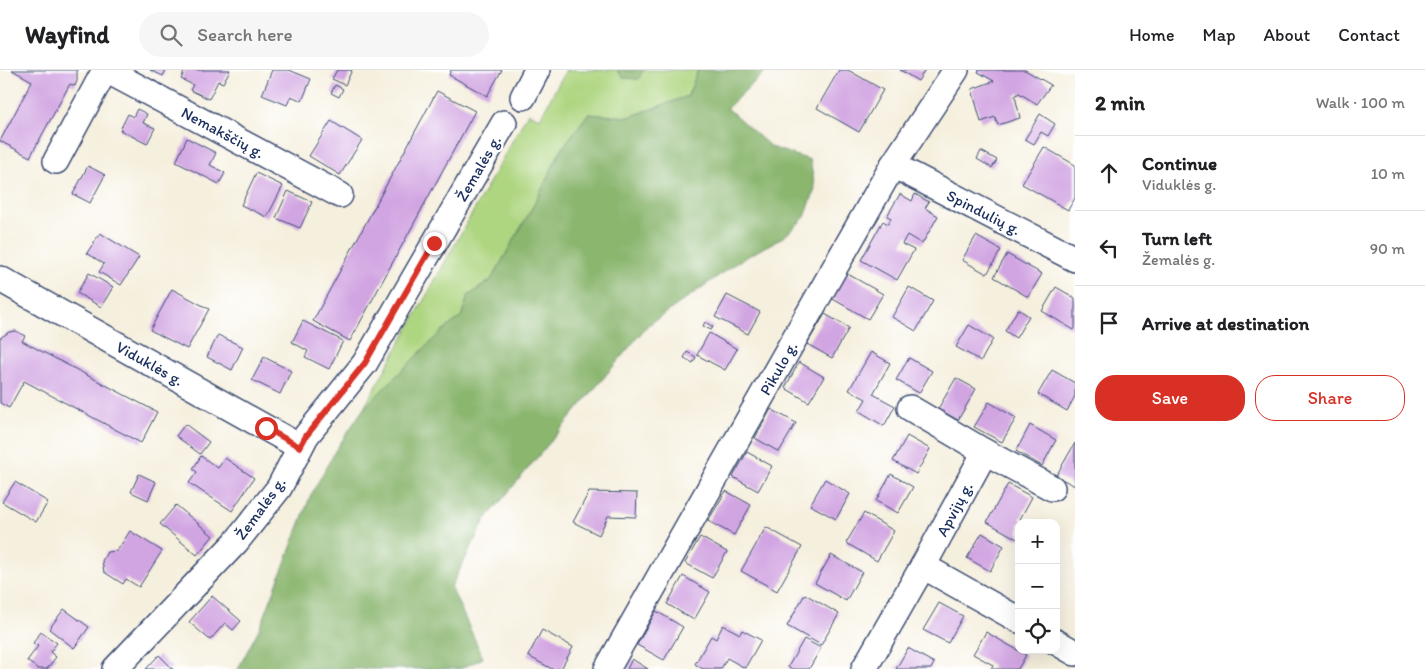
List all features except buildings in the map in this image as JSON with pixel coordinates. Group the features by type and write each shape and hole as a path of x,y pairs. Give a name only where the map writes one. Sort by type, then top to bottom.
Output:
{"street":[{"path":"56,161 105,70"},
{"name":"Nemakščių g.","path":"105,70 340,195"},
{"path":"523,98 537,70"},
{"name":"Pikulo g.","path":"606,669 893,165 956,70"},
{"name":"Žemalės g.","path":"115,669 236,542 279,488 306,436 365,363 504,123"},
{"name":"Spindulių g.","path":"893,165 1075,259"},
{"name":"Viduklės g.","path":"0,279 300,447"},
{"path":"910,408 985,452 1052,488"},
{"name":"Apvijų g.","path":"864,669 985,452"},
{"path":"923,566 1015,618"},
{"path":"1060,644 1075,652"}],"green space":[{"path":"566,70 617,70 623,78 638,79 643,70 698,70 688,96 629,117 588,114 561,150 536,201 491,280 468,296 461,317 441,332 364,408 528,113 540,118"},
{"path":"617,70 643,70 639,79 623,78"},
{"path":"698,70 767,70 727,108 771,147 810,160 815,189 805,217 785,236 741,260 647,326 485,520 451,587 483,658 460,669 238,669 262,623 310,497 335,451 364,408 441,332 461,317 468,296 491,280 536,201 561,150 588,114 629,117 688,96"}],"route":[{"path":"266,428 300,447 306,436 365,363 434,243"}]}
